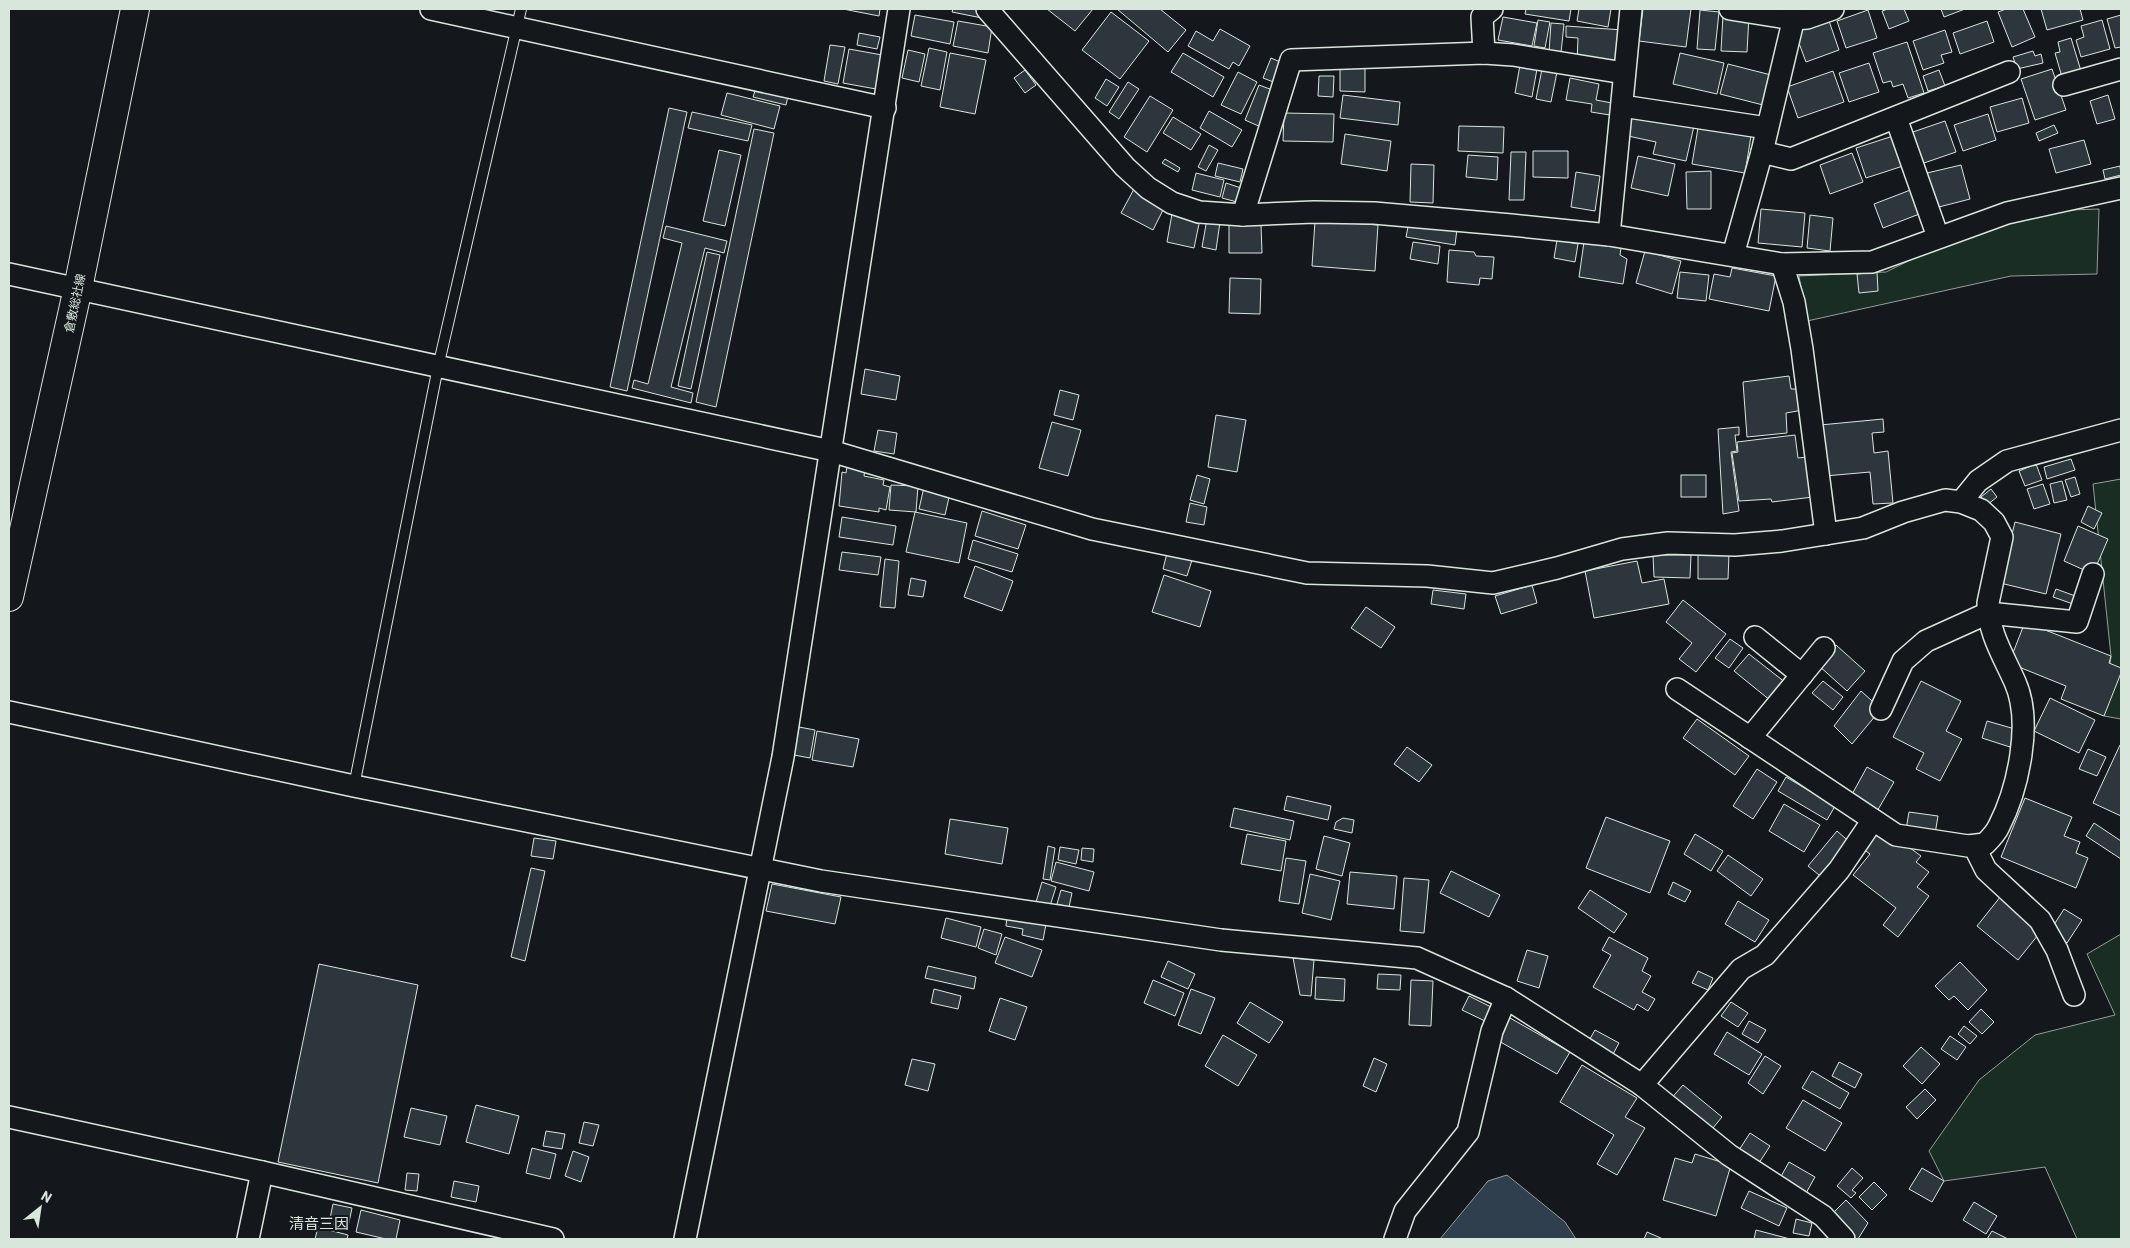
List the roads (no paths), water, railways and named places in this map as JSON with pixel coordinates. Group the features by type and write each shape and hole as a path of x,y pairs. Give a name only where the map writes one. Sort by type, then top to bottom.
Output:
{"main road":[{"name":"倉敷総社線","path":"9,597 78,288 135,9"}],"street":[{"path":"432,9 519,18 885,108"},
{"path":"685,1239 782,757 899,9"},
{"path":"987,9 1125,167 1148,188 1172,203 1199,212 1243,215 1314,212 1374,214 1609,235 1782,264 1872,262 2007,213 2121,188"},
{"path":"1484,53 1482,17 1492,9"},
{"path":"1609,235 1631,9"},
{"path":"1730,9 1794,14 1807,18 1833,9"},
{"path":"1733,255 1762,152 1794,14"},
{"path":"1243,215 1291,60 1484,53 1513,55 1624,73"},
{"path":"2064,85 2121,69"},
{"path":"1762,152 1791,159 2010,72"},
{"path":"1622,106 1767,128"},
{"path":"1896,118 1938,237"},
{"path":"1782,264 1794,302 1802,350 1826,534"},
{"path":"9,274 831,451 1092,529 1307,573 1427,576 1493,583 1558,568 1622,549 1668,543 1735,545 1782,541 1863,528 1903,512 1945,500 1961,502 1981,510 1994,522 2002,538 1988,604 1988,613 1999,650 2016,684 2022,708 2024,728 2015,784 1999,827 1985,844 1974,846 1937,843 1896,835 1677,689"},
{"path":"1961,502 1978,481 2007,461 2121,430"},
{"path":"1881,710 1903,661 1926,641 1988,613 2077,622 2093,574"},
{"path":"1756,637 1802,675"},
{"path":"1750,738 1824,648"},
{"path":"9,712 354,786 821,880 1220,940 1417,958 1506,998 1642,1085 1729,1155 1823,1216 1844,1239"},
{"path":"1642,1085 1741,969 1765,955 1839,870 1873,820"},
{"path":"1974,846 1986,870 2040,920 2057,950 2074,995"},
{"path":"1395,1239 1405,1211 1468,1132 1492,1031 1506,998"},
{"path":"9,1117 262,1172 553,1239"},
{"path":"248,1239 262,1172"}],"lane":[{"path":"354,786 438,367 519,18"}],"water":[{"path":"1507,1175 1565,1222 1576,1239 1440,1239 1488,1181"}],"district":[{"name":"清音三因","path":"319,1223"}]}
